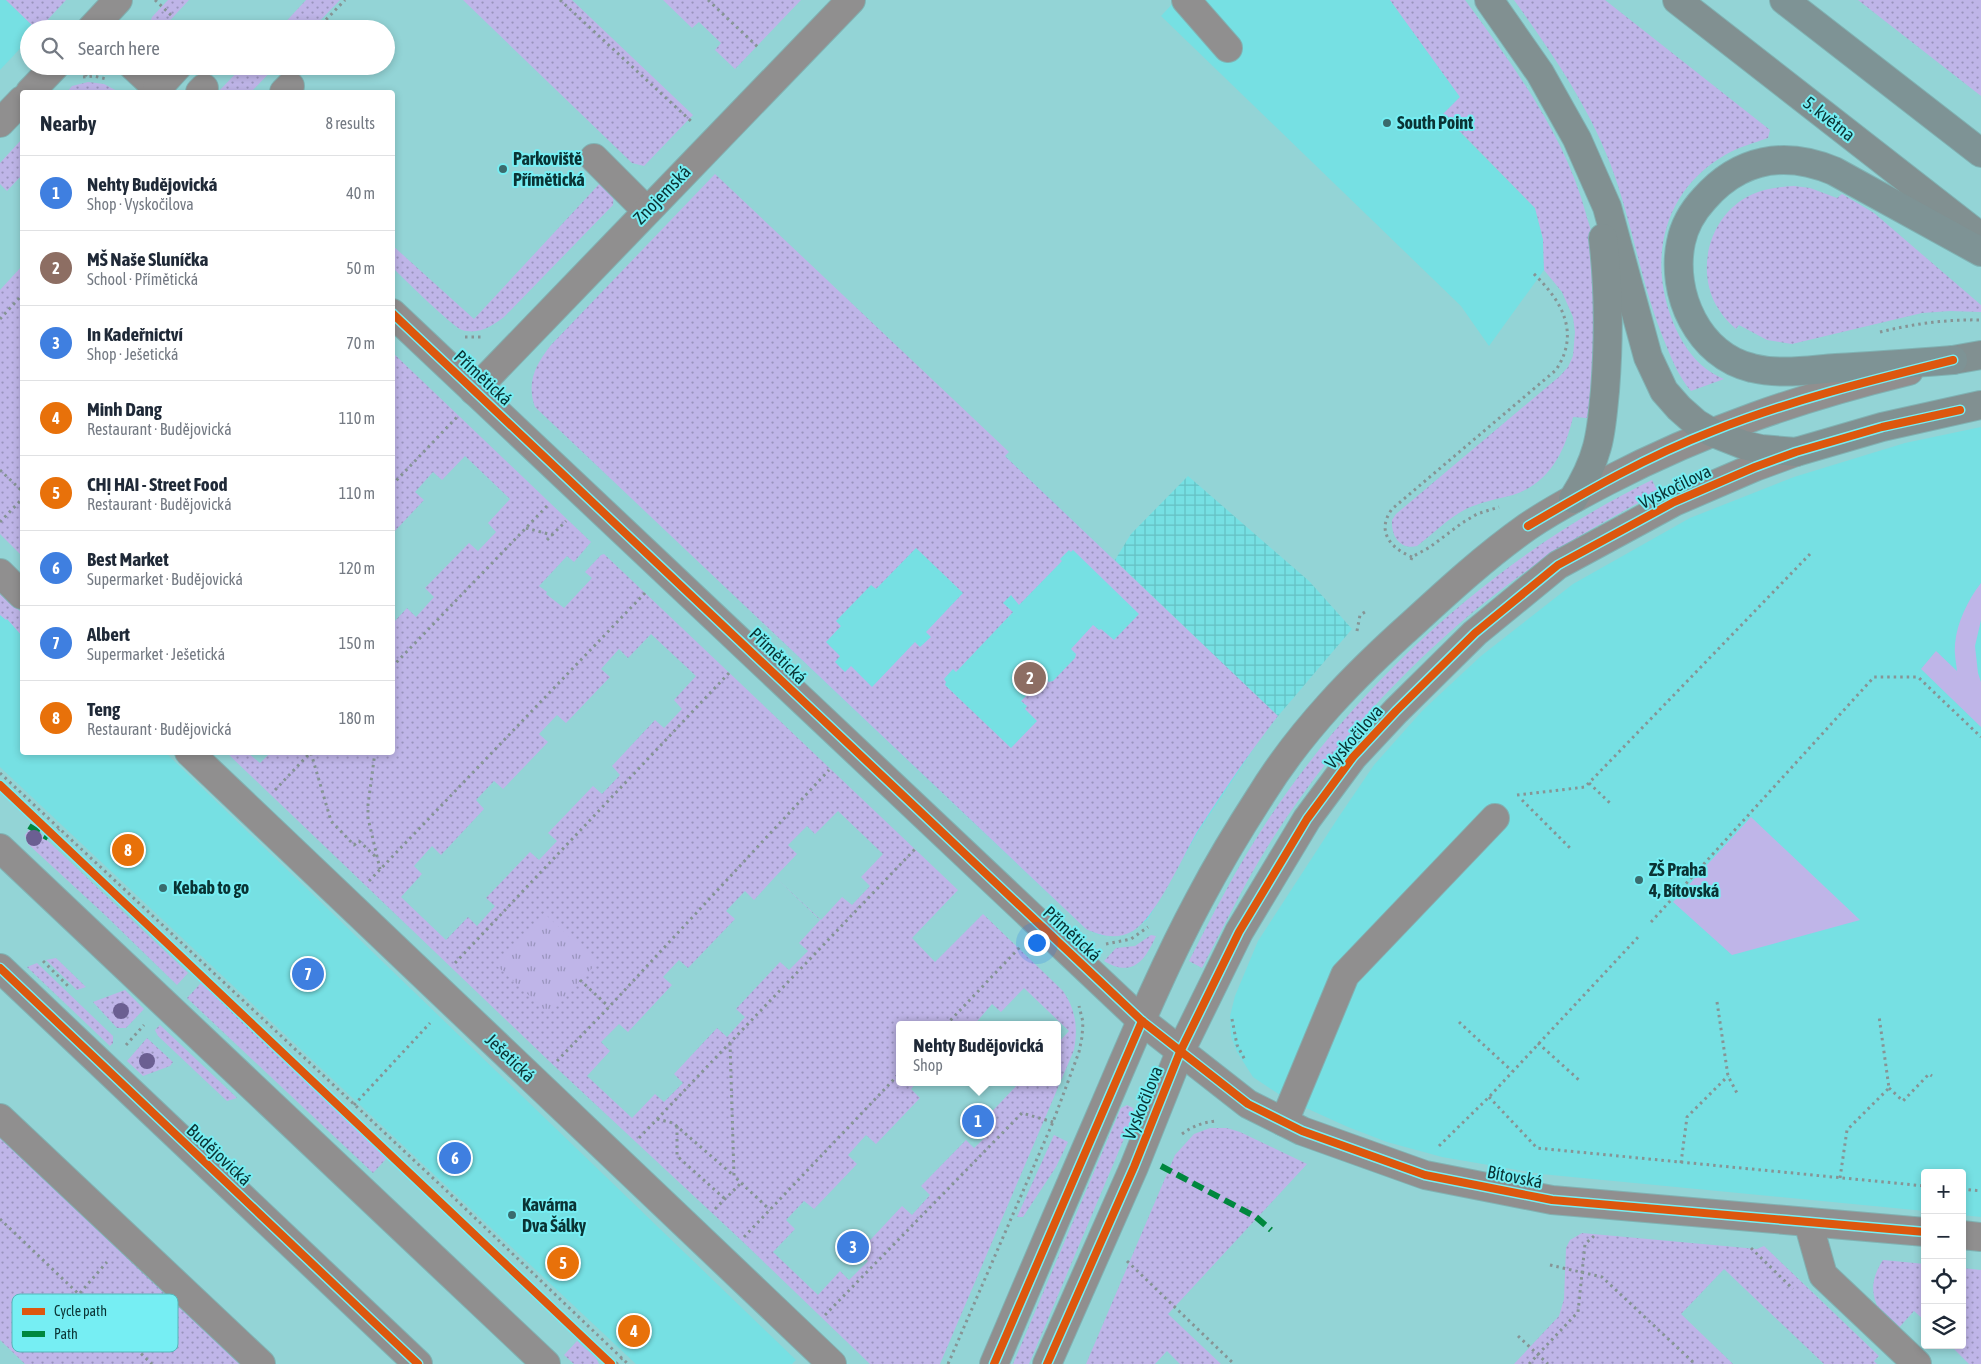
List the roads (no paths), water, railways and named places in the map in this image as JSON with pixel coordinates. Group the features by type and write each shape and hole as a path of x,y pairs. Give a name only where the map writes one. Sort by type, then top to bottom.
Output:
{"highway":[{"path":"1784,0 1981,152"},
{"path":"1953,360 1783,372 1753,369 1740,365 1725,357 1713,347 1704,338 1690,316 1681,280 1679,256 1681,242 1691,217 1700,204 1720,183 1748,166 1766,161 1784,160 1816,163 1834,171 1981,252"}],"main road":[{"path":"1489,0 1540,73 1563,112 1590,168 1607,208 1648,357 1664,391 1696,423 1711,432 1744,445 1761,449 1796,452"},
{"name":"5. května","path":"1677,0 1981,237"},
{"path":"1573,499 1584,481 1598,446 1607,368 1608,310 1603,242 1599,208 1590,168"},
{"name":"Vyskočilova","path":"1953,360 1981,355"},
{"name":"Vyskočilova","path":"1796,452 1882,427 1981,405"}],"street":[{"path":"100,20 118,0"},
{"name":"Znojemská","path":"467,402 647,211 851,0"},
{"path":"1186,0 1228,48"},
{"path":"34,90 60,75"},
{"path":"142,75 158,90"},
{"path":"160,90 171,75"},
{"path":"0,123 20,102"},
{"path":"594,158 647,211"},
{"name":"Přímětická","path":"395,317 467,402 743,643 882,777 1142,1021"},
{"name":"Vyskočilova","path":"994,1364 1142,1021 1199,898 1262,792 1307,731 1346,685 1472,569 1528,526 1573,499 1653,457 1762,413 1829,392 1953,360"},
{"name":"Vyskočilova","path":"1047,1364 1134,1167 1180,1052 1239,932 1307,819 1354,757 1434,672 1474,633 1558,565 1674,502 1755,467 1796,452"},
{"path":"0,574 20,593"},
{"name":"Ješetická","path":"192,755 832,1364"},
{"path":"1284,1122 1345,975 1495,818"},
{"path":"0,848 546,1364"},
{"name":"Budějovická","path":"0,968 418,1364"},
{"name":"Bítovská","path":"1142,1021 1248,1104 1302,1131 1425,1175 1552,1200 1921,1232"},
{"path":"0,1118 261,1364"},
{"path":"1808,1222 1823,1275 1917,1364"},
{"path":"1966,1235 1981,1237"}],"place":[{"name":"South Point","path":"1387,123"},
{"name":"Parkoviště Přímětická","path":"503,169"},
{"name":"MŠ Naše Sluníčka","path":"1030,678"},
{"name":"Teng","path":"128,850"},
{"name":"ZŠ Praha 4, Bítovská","path":"1639,880"},
{"name":"Kebab to go","path":"163,888"},
{"name":"Albert","path":"308,974"},
{"name":"Nehty Budějovická","path":"978,1121"},
{"name":"Best Market","path":"455,1158"},
{"name":"Kavárna Dva Šálky","path":"512,1215"},
{"name":"In Kadeřnictví","path":"853,1247"},
{"name":"CHỊ HAI - Street Food","path":"563,1263"},
{"name":"Minh Dang","path":"634,1331"}]}
